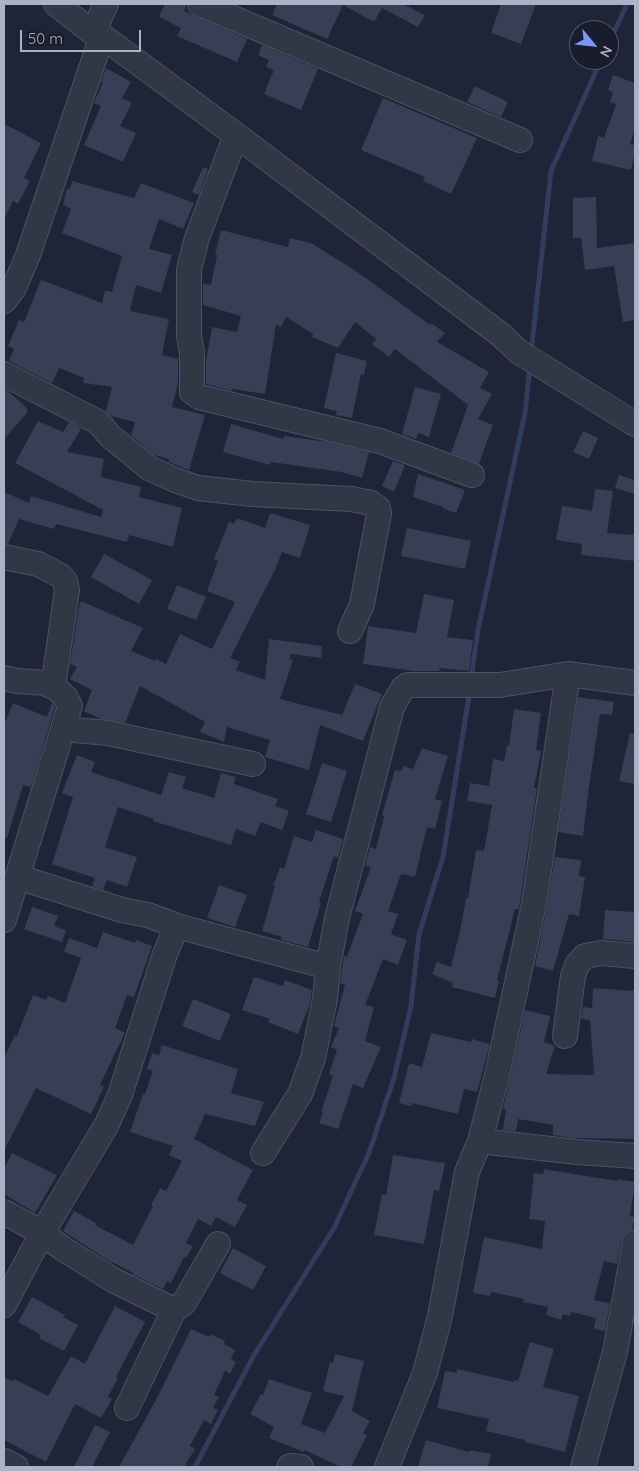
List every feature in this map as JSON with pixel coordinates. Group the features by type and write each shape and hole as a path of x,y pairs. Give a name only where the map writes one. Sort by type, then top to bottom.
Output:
{"street":[{"path":"56,4 236,135 501,335 519,352 635,424"},
{"path":"4,301 14,288 28,255 106,4"},
{"path":"200,4 520,140"},
{"path":"236,135 197,238 189,269 189,336 192,354 192,392 199,397 380,441 472,475"},
{"path":"4,374 98,422 110,436 149,468 175,480 198,488 252,494 352,499 372,503 378,508 379,514 362,604 350,630"},
{"path":"4,557 38,564 61,576 65,581 66,590 53,687"},
{"path":"263,1154 300,1094 313,1058 324,1007 328,967 337,918 392,707 403,688 408,685 500,685 568,674 635,683"},
{"path":"387,1467 425,1373 440,1316 467,1172 480,1141 497,1075 534,904 568,674"},
{"path":"4,678 45,683 66,698 70,706 4,920"},
{"path":"63,729 108,733 253,764"},
{"path":"18,877 122,910 148,915 177,926 328,967"},
{"path":"4,1305 42,1233 107,1124 120,1095 165,954 177,926"},
{"path":"565,1036 573,976 577,965 584,956 601,953 635,956"},
{"path":"480,1141 578,1152 635,1156"},
{"path":"4,1212 42,1233 113,1280 174,1310"},
{"path":"583,1467 615,1352 635,1242"},
{"path":"127,1408 174,1310 184,1303 218,1244"},
{"path":"4,1461 16,1467"},
{"path":"289,1467 302,1467"}],"building":[{"path":"165,4 187,4 184,11 247,39 237,62 177,36 181,28 159,17"},
{"path":"277,4 403,4 425,15 418,27 382,8 374,22 343,5 327,39 272,15"},
{"path":"501,4 536,4 521,44 491,33"},
{"path":"262,45 318,69 301,110 264,94 274,70 266,67 269,60 258,55"},
{"path":"106,68 131,82 122,98 132,103 120,126 136,133 123,162 84,145 101,106 94,103 103,82 101,81"},
{"path":"613,75 635,83 635,129 630,144 635,145 635,151 631,170 592,161 598,136 604,138 616,104 610,102 613,92 608,90"},
{"path":"475,86 508,102 501,117 467,102"},
{"path":"383,98 477,138 451,194 423,181 425,177 361,150"},
{"path":"4,124 41,143 24,178 30,181 18,204 13,201 4,219"},
{"path":"203,167 208,169 199,195 192,192"},
{"path":"72,181 134,198 141,183 194,203 183,229 159,219 149,249 172,255 161,293 136,285 130,311 169,319 162,355 178,359 178,383 172,407 205,415 189,470 169,462 169,459 154,455 131,435 135,422 111,416 106,411 112,387 83,383 84,378 59,368 52,383 9,361 14,349 8,346 19,320 24,322 41,280 102,303 105,290 112,292 122,256 62,233 71,209 63,205 67,189 70,189"},
{"path":"596,197 597,248 635,243 635,320 623,322 614,266 585,270 581,238 573,238 573,198"},
{"path":"221,230 288,247 290,238 311,243 356,271 430,325 431,323 445,333 437,342 489,372 480,388 492,394 478,419 493,425 479,464 451,453 468,405 395,349 389,357 372,344 376,339 355,322 338,348 312,337 313,334 286,317 281,327 276,325 265,394 232,389 232,391 206,384 206,361 212,327 237,332 241,316 203,305 203,284 211,285"},
{"path":"336,353 367,361 364,375 361,374 352,418 336,415 337,411 324,408"},
{"path":"415,387 441,394 429,437 418,433 416,439 402,434"},
{"path":"4,389 27,408 27,413 4,439"},
{"path":"38,421 63,432 69,422 81,429 67,452 104,459 101,477 141,487 139,497 182,508 173,547 129,535 127,542 56,524 54,529 19,519 8,544 4,544 4,492 29,503 31,496 101,517 103,510 15,463"},
{"path":"231,424 283,439 284,436 328,442 369,452 362,478 341,472 271,462 270,465 223,452"},
{"path":"583,431 598,438 589,459 573,452"},
{"path":"393,461 405,465 394,492 382,486"},
{"path":"418,474 465,490 456,513 413,497"},
{"path":"619,475 635,480 635,494 615,488"},
{"path":"595,489 613,491 607,533 635,535 635,561 581,555 582,544 556,540 562,506 592,511"},
{"path":"270,513 310,525 300,558 282,552 275,570 230,658 240,662 236,670 265,680 269,639 322,646 321,658 291,654 290,659 293,660 280,699 342,715 355,684 382,694 363,741 320,725 309,770 265,757 270,740 227,727 224,742 200,732 205,722 140,686 125,723 101,719 84,711 92,690 70,679 77,667 70,664 81,601 143,628 131,651 155,661 156,659 166,664 180,634 212,649 235,602 207,591 218,561 214,559 229,522 234,524 237,518 265,528"},
{"path":"407,528 471,541 465,569 401,556"},
{"path":"104,554 152,580 139,604 91,577"},
{"path":"177,585 206,597 196,620 167,609"},
{"path":"424,594 454,600 447,637 473,640 469,671 440,668 439,671 414,671 363,664 368,626 416,633"},
{"path":"578,697 614,702 612,715 600,714 583,836 558,832"},
{"path":"13,703 47,717 52,703 55,707 31,787 23,785 7,838 4,837 4,725"},
{"path":"514,709 541,713 536,750 541,751 534,788 537,788 519,909 515,909 497,980 499,981 495,998 452,987 453,983 432,974 437,962 451,967 466,898 468,898 476,850 484,851 492,805 467,801 470,783 489,786 493,759 504,761 507,745 509,746"},
{"path":"630,733 635,734 635,784 619,781"},
{"path":"422,748 448,756 435,799 442,801 435,829 427,827 415,877 401,874 388,911 398,914 391,934 407,940 398,965 383,959 365,1005 374,1007 365,1041 381,1047 363,1088 353,1084 338,1129 319,1123 333,1076 329,1074 337,1050 331,1047 339,1028 334,1026 345,985 340,983 344,956 347,957 363,914 355,911 371,867 365,866 370,847 376,849 384,816 382,815 395,770 401,771 403,766 413,769"},
{"path":"77,755 95,762 91,772 161,795 169,772 186,777 182,788 214,798 221,773 236,777 234,784 278,799 275,806 289,811 282,830 261,822 255,836 236,829 231,845 153,821 154,819 118,807 105,847 137,857 127,887 107,880 103,890 92,886 95,878 52,864 73,797 62,793"},
{"path":"322,763 347,771 331,822 306,814"},
{"path":"316,830 343,839 338,858 334,856 319,902 321,903 308,947 281,940 282,937 262,931 275,886 273,886 280,867 284,869 294,836 312,842"},
{"path":"555,857 581,860 579,876 585,877 579,916 569,914 553,971 535,966"},
{"path":"219,885 247,895 235,927 207,918"},
{"path":"32,907 58,916 54,926 66,930 62,942 24,929"},
{"path":"605,910 635,912 635,942 603,939"},
{"path":"103,932 135,943 136,940 152,946 134,997 127,995 115,1028 125,1033 100,1085 104,1087 91,1114 36,1088 4,1151 4,1058 15,1035 17,1036 33,995 46,1000 48,996 65,1003 81,958 64,952 69,938 97,948"},
{"path":"254,977 283,986 285,980 312,990 310,1004 298,1034 268,1022 270,1019 242,1010"},
{"path":"593,988 635,991 635,1139 574,1138 553,1135 553,1125 518,1119 516,1131 503,1130 506,1109 503,1109 525,1010 550,1016 544,1042 555,1046 546,1074 594,1075 590,1020 581,1019 583,1007 592,1008"},
{"path":"193,999 231,1014 220,1041 182,1026"},
{"path":"431,1033 471,1042 472,1039 490,1044 477,1092 464,1089 458,1114 412,1103 411,1106 399,1103 409,1063 422,1067"},
{"path":"162,1045 238,1069 231,1093 264,1102 255,1126 205,1114 194,1139 253,1170 237,1200 247,1205 235,1227 216,1217 211,1226 198,1219 186,1243 193,1246 186,1258 184,1257 171,1283 167,1281 163,1289 112,1263 63,1231 74,1211 96,1223 95,1225 133,1245 160,1188 166,1191 182,1161 169,1155 173,1146 130,1132 153,1071 147,1069 152,1053 159,1055"},
{"path":"12,1153 57,1175 35,1213 4,1194 4,1168"},
{"path":"393,1155 445,1163 439,1191 434,1190 424,1244 374,1235 382,1194 386,1195"},
{"path":"544,1169 617,1181 617,1179 635,1182 630,1216 635,1217 632,1229 625,1233 622,1239 617,1264 604,1261 594,1300 610,1303 605,1331 594,1329 596,1318 571,1312 570,1316 563,1314 561,1320 546,1315 548,1307 523,1302 524,1299 491,1292 490,1296 473,1293 484,1237 542,1249 545,1221 529,1219 534,1173 543,1174"},
{"path":"233,1248 266,1266 253,1290 220,1273"},
{"path":"32,1297 65,1315 63,1317 78,1325 64,1351 39,1338 41,1335 18,1322"},
{"path":"115,1306 145,1322 116,1377 118,1378 108,1397 112,1399 101,1418 75,1404 46,1462 4,1440 4,1377 12,1381 14,1379 48,1396 71,1356 85,1364"},
{"path":"191,1329 209,1337 211,1334 225,1341 224,1344 235,1350 231,1359 236,1362 230,1374 225,1371 214,1395 219,1397 213,1408 218,1410 211,1424 204,1420 190,1446 195,1449 184,1467 119,1467 158,1396"},
{"path":"530,1342 554,1349 543,1387 579,1396 565,1452 486,1431 489,1419 437,1408 445,1371 457,1373 457,1369 514,1382 514,1380 518,1381"},
{"path":"335,1354 364,1361 352,1411 370,1421 363,1433 367,1435 351,1467 341,1467 304,1450 304,1452 269,1438 274,1427 250,1414 261,1394 263,1395 269,1379 312,1393 301,1424 325,1433 344,1396 323,1391 330,1362 333,1363"},
{"path":"95,1425 110,1432 92,1467 74,1467"},
{"path":"426,1440 469,1452 470,1450 491,1454 488,1467 418,1467"}],"waterway":[{"path":"619,21 627,4"},
{"path":"531,353 551,171 596,70"},
{"path":"471,679 478,630 525,413 530,366"},
{"path":"195,1467 254,1355 334,1228 369,1153 394,1078 411,1006 419,934 443,857 470,690"}]}
